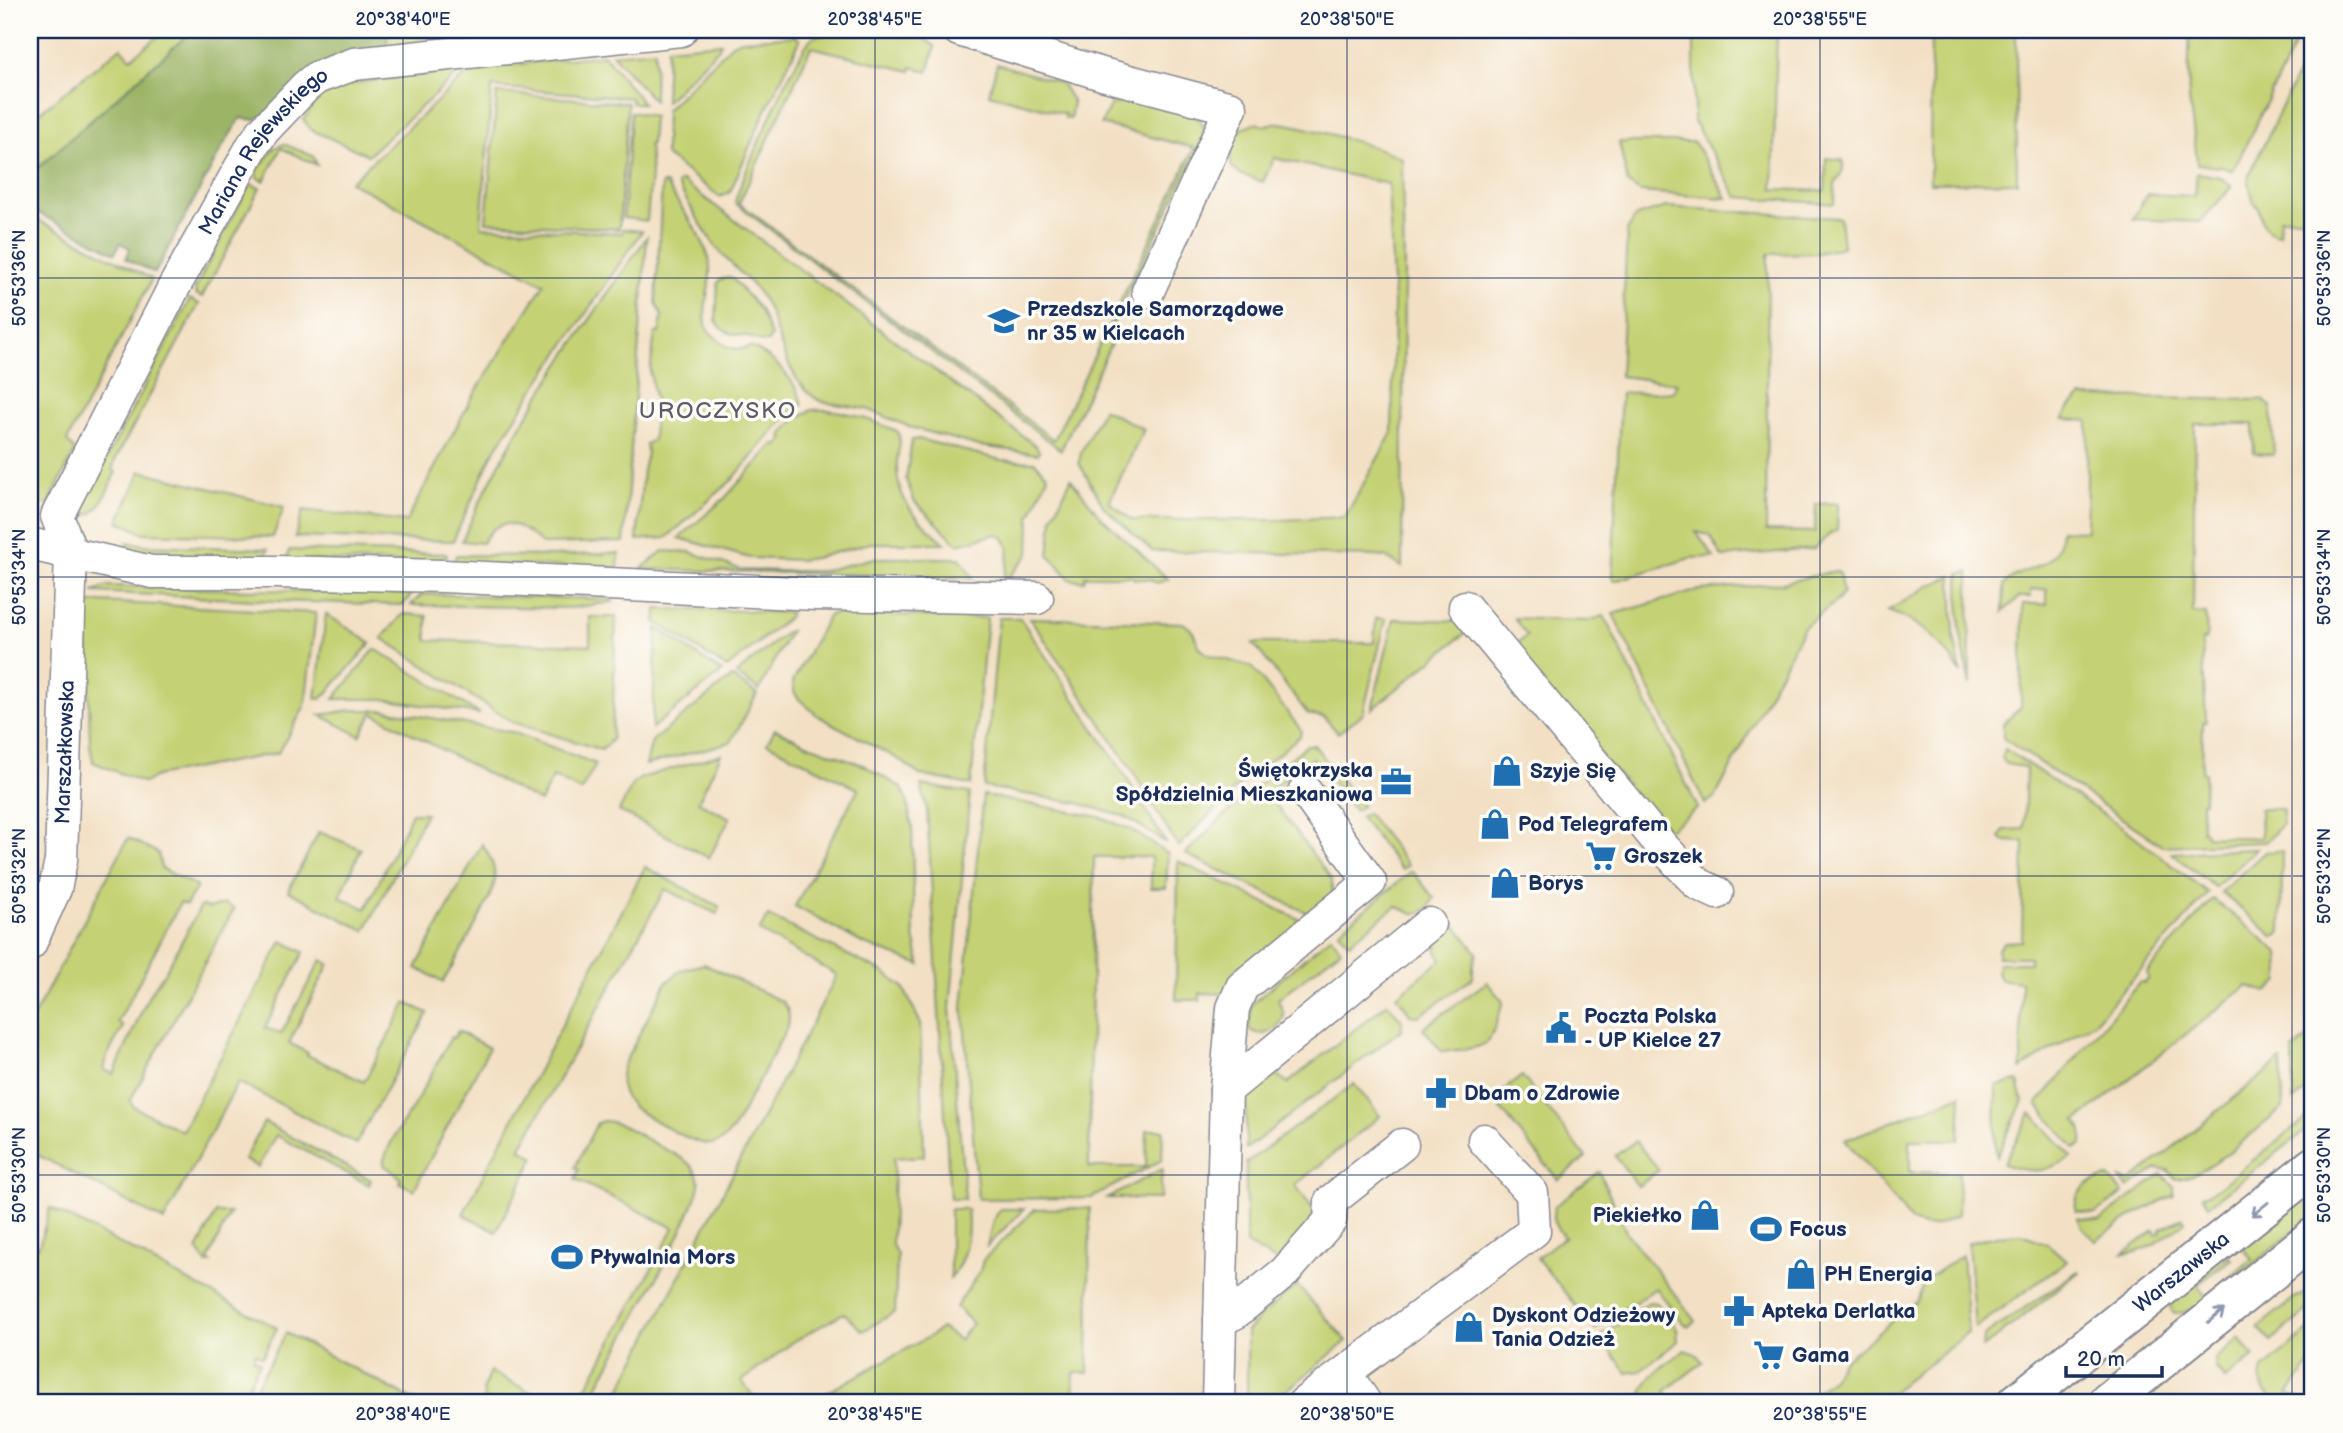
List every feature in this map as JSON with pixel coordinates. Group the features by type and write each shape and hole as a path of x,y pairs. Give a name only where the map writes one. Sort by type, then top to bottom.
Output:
{"main road":[{"name":"Warszawska","path":"2017,1403 2313,1167"},
{"path":"2107,1403 2313,1238"}],"street":[{"name":"Mariana Rejewskiego","path":"71,553 57,516 174,287 253,145 305,86 316,78 354,64 681,30"},
{"path":"959,30 1102,74 1231,107 1148,291"},
{"path":"30,544 152,572 443,576 816,594 1037,598"},
{"name":"Marszałkowska","path":"30,944 50,904 61,860 71,553"},
{"path":"1465,607 1662,846 1698,884 1717,893"},
{"path":"1218,1403 1226,1090 1233,1008 1242,987 1370,882 1305,791"},
{"path":"1226,1090 1429,924"},
{"path":"1304,1403 1534,1231 1532,1193 1484,1139"},
{"path":"1220,1320 1235,1313 1285,1272 1329,1221 1331,1201 1402,1145"},
{"path":"1345,1373 1366,1403"}],"green space":[{"path":"166,30 193,30 30,175 30,120 121,47 131,58"},
{"path":"193,30 387,30 387,46 255,120 241,118 224,144 155,273 126,259 130,248 120,243 115,253 30,209 30,175"},
{"path":"387,30 505,30 498,35 387,46"},
{"path":"860,30 890,30 919,35 935,47 928,72 912,67 911,71 811,47 739,203 1054,440 1194,148 1101,124 1112,102 1117,104 1133,99 1191,114 1200,120 1206,132 1111,329 1116,333 1061,450 735,203 771,116 806,45 816,36"},
{"path":"1694,30 1777,30 1773,189 1825,191 1826,158 1843,160 1843,170 1835,184 1834,204 1737,197 1694,122"},
{"path":"1931,30 2016,30 2017,182 1930,183"},
{"path":"2190,30 2302,30 2233,171 2219,165 2197,164 2189,97"},
{"path":"795,36 800,40 730,192 720,197 665,155 666,110 732,44 741,40"},
{"path":"2313,41 2313,218 2280,218 2279,234 2263,225 2259,208 2253,202 2248,178"},
{"path":"721,43 718,49 665,102 667,48"},
{"path":"655,50 654,95 654,101 612,54"},
{"path":"604,55 643,103 632,103 631,98 492,87 481,227 622,233 622,229 642,231 492,455 453,541 295,537 303,510 406,522 470,401 544,284 350,182 472,69"},
{"path":"997,64 1061,83 1073,102 1070,119 1065,118 1065,114 989,94"},
{"path":"462,70 368,155 311,130 303,119 318,98 346,84"},
{"path":"497,93 628,103 619,229 486,222"},
{"path":"631,112 653,116 649,144 651,174 647,221 623,218"},
{"path":"1254,123 1265,126 1285,124 1319,131 1379,149 1402,159 1402,567 1385,557 1376,556 1152,551 1104,507 1079,463 1081,452 1103,409 1144,429 1109,502 1132,520 1345,517 1392,433 1394,304 1388,184 1274,158 1263,182 1240,174 1231,166 1231,151 1238,131"},
{"path":"1619,142 1694,142 1727,198 1640,192 1628,184"},
{"path":"284,144 313,156 317,165 281,148 264,181 257,177 256,173 274,148"},
{"path":"2197,173 2220,177 2232,187 2200,222 2133,219 2147,194 2195,196"},
{"path":"682,181 1036,446 1038,454 979,446 910,427 867,409 822,402 811,395 801,385 788,362 765,302 723,256 701,225 677,184"},
{"path":"250,184 260,188 202,297 196,295 195,289"},
{"path":"662,184 666,184 693,225 709,258 710,276 705,313 707,329 726,346 737,349 751,347 767,356 790,378 802,405 786,416 732,480 666,538 637,540 646,444 653,440 655,399 650,372 655,333 659,333 662,316 656,302"},
{"path":"1666,207 1840,218 1843,247 1818,253 1768,254 1766,531 1815,532 1816,504 1838,503 1837,531 1832,532 1814,549 1722,557 1710,535 1696,532 1714,557 1691,558 1614,581 1612,577 1621,393 1673,392 1677,383 1620,376 1627,231 1636,216"},
{"path":"30,216 152,279 67,441 75,451 48,505 30,500"},
{"path":"647,237 624,542 542,544 512,524 497,527 482,543 462,541 523,422"},
{"path":"728,277 732,278 760,310 771,336 768,342 736,335 719,325 716,320 718,283"},
{"path":"190,299 199,304 116,458 112,470 116,472 104,498 95,510 84,516 79,512"},
{"path":"2082,397 2262,400 2271,406 2274,455 2254,453 2253,424 2195,424 2193,613 2206,614 2207,639 2202,640 2206,722 2203,723 2202,771 2205,772 2204,802 2201,802 2202,830 2206,836 2261,838 2260,809 2283,809 2282,825 2265,842 2163,846 2003,738 2003,724 2021,707 2023,604 2047,604 2047,589 2031,590 2031,597 2019,597 2003,612 2004,585 2020,573 2047,562 2059,545 2061,530 2086,531 2088,421 2063,419 2071,405"},
{"path":"812,410 845,413 897,431 900,443 897,476 904,499 917,518 945,543 870,543 799,560 750,558 679,538 725,498 774,444 778,446 784,438 782,435 795,419"},
{"path":"918,439 1001,460 1035,462 1048,476 1030,517 1029,554 1007,579 1004,579 1009,551 1002,536 996,534 958,544 914,501 906,479 912,440"},
{"path":"141,471 284,507 273,537 143,533 118,522"},
{"path":"1071,479 1100,516 1168,579 1156,582 1150,579 1134,579 1132,576 1085,576 1084,581 1071,580 1049,555 1053,517"},
{"path":"127,542 144,545 268,549 265,559 152,556 135,553"},
{"path":"289,550 447,554 444,564 287,560"},
{"path":"663,551 690,552 742,570 783,571 822,571 874,558 960,558 973,578 641,569"},
{"path":"619,553 618,568 453,564 456,555 552,556"},
{"path":"1839,572 1843,593 1804,627 1716,796 1705,804 1613,614 1700,590 1783,583"},
{"path":"1969,572 1970,685 1960,630 1959,574"},
{"path":"1952,576 1954,636 1961,674 1931,635 1888,611 1929,586"},
{"path":"107,586 412,594 403,605 93,592"},
{"path":"422,594 612,599 613,602 571,608 411,605"},
{"path":"90,603 316,613 305,706 278,753 156,776 144,783 93,762 90,745 87,611"},
{"path":"657,609 790,612 789,617 727,668 656,622"},
{"path":"836,613 987,618 971,785 920,775 900,760 818,716 798,698 794,692 793,681 829,615"},
{"path":"326,614 371,643 326,694 321,699 316,699"},
{"path":"403,614 427,616 427,640 590,645 590,617 616,617 612,739 602,750 512,722 382,638"},
{"path":"1604,616 1698,808 1667,831 1508,650 1527,636 1514,618 1587,621"},
{"path":"999,618 1020,618 1121,769 1166,843 1126,817 1078,803 984,787"},
{"path":"1030,618 1183,623 1192,630 1200,648 1207,654 1252,667 1301,730 1300,736 1234,790 1178,847 1129,765"},
{"path":"1376,618 1386,619 1363,714 1338,733 1324,717 1308,714 1253,643 1374,643"},
{"path":"1394,619 1462,621 1469,630 1372,709"},
{"path":"657,628 722,672 652,728"},
{"path":"790,631 759,690 736,674 787,632"},
{"path":"375,649 480,714 383,699 334,699"},
{"path":"732,677 757,694 731,742 646,765 652,741"},
{"path":"352,710 385,710 512,732 596,764 581,791 553,777 540,802 373,713 360,736 320,715"},
{"path":"775,729 863,765 902,788 912,826 914,936 920,965 862,943 795,906 858,789 767,743"},
{"path":"1307,745 1314,745 1362,806 1355,811 1313,758 1267,793 1332,880 1332,901 1314,916 1185,854 1246,795"},
{"path":"2005,749 2124,828 2208,893 2095,1022 2021,1069 2021,982 2000,979 1997,973 1998,963 2030,963 2030,957 1998,957 1998,949 2004,942 2022,941 2024,842 2004,841 2000,837 2004,830 2024,829 2026,767 2006,764 2002,758"},
{"path":"721,754 698,802 730,818 709,858 619,811 633,784 641,778"},
{"path":"921,785 970,793 950,1008 965,1199 950,1199 927,810"},
{"path":"983,795 1099,817 1130,829 1168,854 1166,888 1151,888 1151,857 1094,857 1089,1167 1146,1167 1147,1130 1163,1130 1162,1160 1091,1198 978,1199 963,1007"},
{"path":"412,813 426,813 365,931 288,891 319,832 361,849 340,897 366,909"},
{"path":"1367,813 1408,865 1402,870 1360,817"},
{"path":"128,838 158,853 161,868 197,887 186,905 180,903 118,1022 123,1027 107,1056 104,1070 114,1074 149,995 165,972 201,906 209,908 225,904 234,909 130,1101 134,1107 182,1131 282,941 304,952 265,1028 281,1034 321,960 329,964 289,1043 308,1053 307,1055 364,1082 406,1003 428,1013 356,1144 238,1082 164,1221 30,1151 30,1023"},
{"path":"482,844 494,870 493,888 443,982 416,968"},
{"path":"2256,849 2215,887 2172,853"},
{"path":"2282,851 2281,931 2274,937 2221,892 2265,852"},
{"path":"1178,861 1305,922 1225,994 1200,993 1200,1000 1176,1000"},
{"path":"645,867 720,907 717,914 665,889 520,1149 535,1157 496,1232 463,1214"},
{"path":"1412,871 1434,898 1427,910 1413,914 1396,906 1349,943 1339,931"},
{"path":"2213,899 2279,952 2280,981 2267,992 2247,986 2076,1121 2082,1130 2082,1144 2075,1149 2037,1104 2140,982 2144,984 2149,978 2147,972"},
{"path":"1446,913 1477,953 1473,978 1419,1016 1411,1015 1397,996 1441,960 1436,945 1444,931 1434,917"},
{"path":"768,916 883,972 903,987 920,1022 924,1156 894,1158 892,1245 897,1255 895,1312 863,1331 844,1313 793,1342 742,1381 756,1400 753,1403 613,1403 837,975 759,931"},
{"path":"1331,936 1341,949 1278,999 1284,1015 1278,1026 1265,1033 1249,1029 1251,1006 1254,1002"},
{"path":"704,964 781,1001 789,1015 788,1026 734,1128 722,1140 712,1144 683,1136 634,1108 623,1093 621,1082 624,1064 666,983 681,970"},
{"path":"1487,982 1503,1002 1490,1038 1479,1046 1442,1052 1423,1028"},
{"path":"1388,1003 1402,1021 1402,1029 1246,1149 1246,1091 1270,1074 1279,1076 1288,1083"},
{"path":"458,1031 489,1048 414,1190 400,1183 401,1178 383,1164 385,1156 451,1037 454,1038"},
{"path":"2313,1034 2313,1085 2293,1101 2293,1050"},
{"path":"2281,1060 2283,1108 2216,1161 2188,1177 2176,1179 2168,1170 2156,1169 2128,1188 2119,1178 2130,1182"},
{"path":"1522,1076 1586,1157 1558,1180 1500,1108 1504,1090"},
{"path":"2018,1081 2023,1101 1997,1156 1996,1086"},
{"path":"1354,1084 1380,1116 1295,1185 1313,1209 1314,1217 1278,1262 1246,1244 1246,1163"},
{"path":"1961,1095 1959,1140 1910,1140 1910,1172 1959,1173 1958,1215 1935,1225 1918,1225 1912,1222 1845,1140"},
{"path":"2031,1113 2072,1157 2039,1170 2003,1164"},
{"path":"2313,1113 2313,1125 2209,1205 2203,1196 2218,1188"},
{"path":"603,1121 624,1126 683,1159 689,1163 699,1182 696,1197 670,1254 588,1403 578,1403 674,1228 575,1179 579,1169 575,1167 597,1123"},
{"path":"264,1122 371,1180 369,1185 276,1135 258,1167 244,1160"},
{"path":"1635,1141 1659,1170 1638,1186 1615,1156"},
{"path":"1162,1169 1160,1199 1108,1198"},
{"path":"1599,1172 1626,1232 1696,1321 1689,1326 1684,1324 1656,1288 1595,1330 1537,1258 1564,1237 1554,1223 1555,1206"},
{"path":"2162,1174 2174,1187 2174,1195 2137,1213 2095,1241 2082,1227 2078,1218 2099,1221"},
{"path":"2108,1177 2123,1193 2095,1214 2076,1211 2080,1192 2095,1181"},
{"path":"2313,1189 2313,1216 2225,1287 2222,1284 2252,1259 2241,1246"},
{"path":"50,1208 277,1328 262,1357 255,1353 253,1358 260,1362 239,1403 30,1403 30,1249 39,1246"},
{"path":"1090,1208 1088,1373 1074,1373 1073,1403 811,1403 942,1328 959,1340 973,1323 956,1307 980,1271 983,1260 1035,1209"},
{"path":"950,1209 967,1209 968,1227 963,1255 950,1278"},
{"path":"1001,1209 1024,1209 987,1246 993,1220"},
{"path":"216,1213 230,1213 208,1260 211,1262 207,1263 197,1250"},
{"path":"2183,1218 2185,1222 2156,1243 2140,1251 2123,1254 2154,1231 2156,1235 2161,1233 2160,1229"},
{"path":"2022,1234 2048,1244 2067,1261 1975,1328 1968,1243 1996,1236"},
{"path":"1962,1255 1968,1333 1892,1392 1809,1397 1831,1380 1842,1362 1918,1300 1924,1281"},
{"path":"2229,1255 2232,1259 2197,1285 2208,1299 2187,1312 2172,1312 2171,1301"},
{"path":"2079,1272 1983,1348 1984,1336"},
{"path":"1297,1285 1347,1341 1271,1403 1247,1403 1247,1331"},
{"path":"2313,1291 2313,1306 2271,1341 2258,1327 2296,1297"},
{"path":"1649,1302 1657,1303 1677,1328 1678,1341 1640,1371 1627,1373 1601,1338"},
{"path":"2313,1327 2313,1360 2288,1394 2310,1403 2274,1398 2263,1388 2263,1369"},
{"path":"286,1333 419,1403 247,1403"},
{"path":"2239,1338 2254,1356 2225,1379 2216,1368 2215,1360"},
{"path":"1685,1350 1696,1354 1703,1362 1665,1391 1674,1403 1651,1403 1642,1393 1645,1386 1660,1368"},
{"path":"490,1372 552,1403 485,1403 483,1388"}],"place":[{"name":"Przedszkole Samorządowe nr 35 w Kielcach","path":"1004,321"},
{"name":"Szyje Się","path":"1507,771"},
{"name":"Świętokrzyska Spółdzielnia Mieszkaniowa","path":"1396,782"},
{"name":"Pod Telegrafem","path":"1495,824"},
{"name":"Groszek","path":"1601,856"},
{"name":"Borys","path":"1505,883"},
{"name":"Poczta Polska - UP Kielce 27","path":"1561,1028"},
{"name":"Dbam o Zdrowie","path":"1441,1093"},
{"name":"Piekiełko","path":"1705,1215"},
{"name":"Focus","path":"1766,1229"},
{"name":"Pływalnia Mors","path":"567,1257"},
{"name":"PH Energia","path":"1801,1274"},
{"name":"Apteka Derlatka","path":"1739,1311"},
{"name":"Dyskont Odzieżowy Tania Odzież","path":"1469,1327"},
{"name":"Gama","path":"1769,1355"}],"district":[{"name":"UROCZYSKO","path":"718,411"}]}
